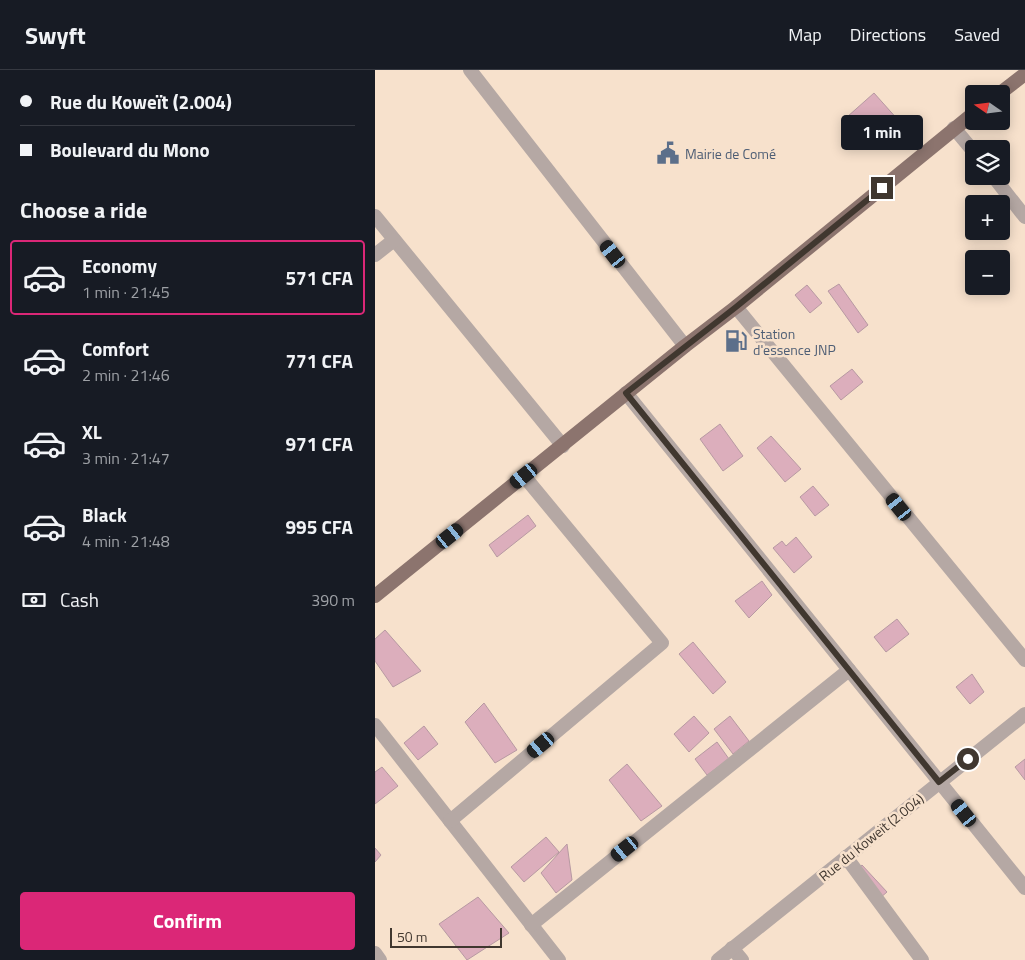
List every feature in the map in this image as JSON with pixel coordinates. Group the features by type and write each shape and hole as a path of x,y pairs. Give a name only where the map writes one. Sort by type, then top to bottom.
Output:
{"main road":[{"path":"1010,86 1025,74"},
{"path":"375,596 563,446 626,393 736,307 965,120"}],"street":[{"path":"470,70 685,346"},
{"path":"955,128 965,141"},
{"path":"1000,185 1025,217"},
{"path":"375,216 563,446"},
{"path":"375,254 394,240"},
{"path":"736,307 1025,660"},
{"path":"626,393 1025,888"},
{"path":"451,821 662,643 524,476"},
{"path":"531,924 849,670"},
{"name":"Rue du Koweït (2.004)","path":"717,960 1025,714"},
{"path":"375,725 559,960"},
{"path":"846,857 922,960"},
{"path":"732,948 742,960"},
{"path":"375,953 381,960"}],"building":[{"path":"874,93 899,121 872,145 847,117"},
{"path":"839,284 868,325 858,333 828,291"},
{"path":"807,285 822,303 810,313 795,295"},
{"path":"852,369 863,382 841,400 830,386"},
{"path":"720,424 743,456 723,471 700,439"},
{"path":"771,436 801,469 785,482 757,448"},
{"path":"813,486 829,505 815,516 800,497"},
{"path":"528,515 536,526 497,557 489,545"},
{"path":"796,537 812,557 794,573 773,548 782,541 786,546"},
{"path":"762,581 772,595 749,618 735,601"},
{"path":"897,619 909,634 886,652 874,637"},
{"path":"385,630 421,671 393,687 375,661 375,639"},
{"path":"693,642 726,682 713,694 679,654"},
{"path":"972,674 984,692 970,704 956,687"},
{"path":"484,703 517,750 495,763 465,722"},
{"path":"694,716 709,733 689,752 674,734"},
{"path":"730,716 749,741 733,754 714,729"},
{"path":"424,726 438,744 418,760 404,743"},
{"path":"717,742 729,759 707,775 695,759"},
{"path":"1025,759 1025,780 1015,767"},
{"path":"627,764 662,806 641,821 609,780"},
{"path":"382,767 398,786 375,804 375,772"},
{"path":"546,837 559,852 524,882 511,867"},
{"path":"567,844 572,880 556,893 541,873"},
{"path":"375,848 381,855 375,862"},
{"path":"862,865 887,892 880,898 856,870"},
{"path":"478,897 509,933 467,960 439,924"}],"place":[{"name":"Mairie de Comé","path":"668,153"},
{"name":"Station d'essence JNP","path":"736,341"}],"route":[{"path":"882,188 736,307 626,393 939,782 968,759"}]}
